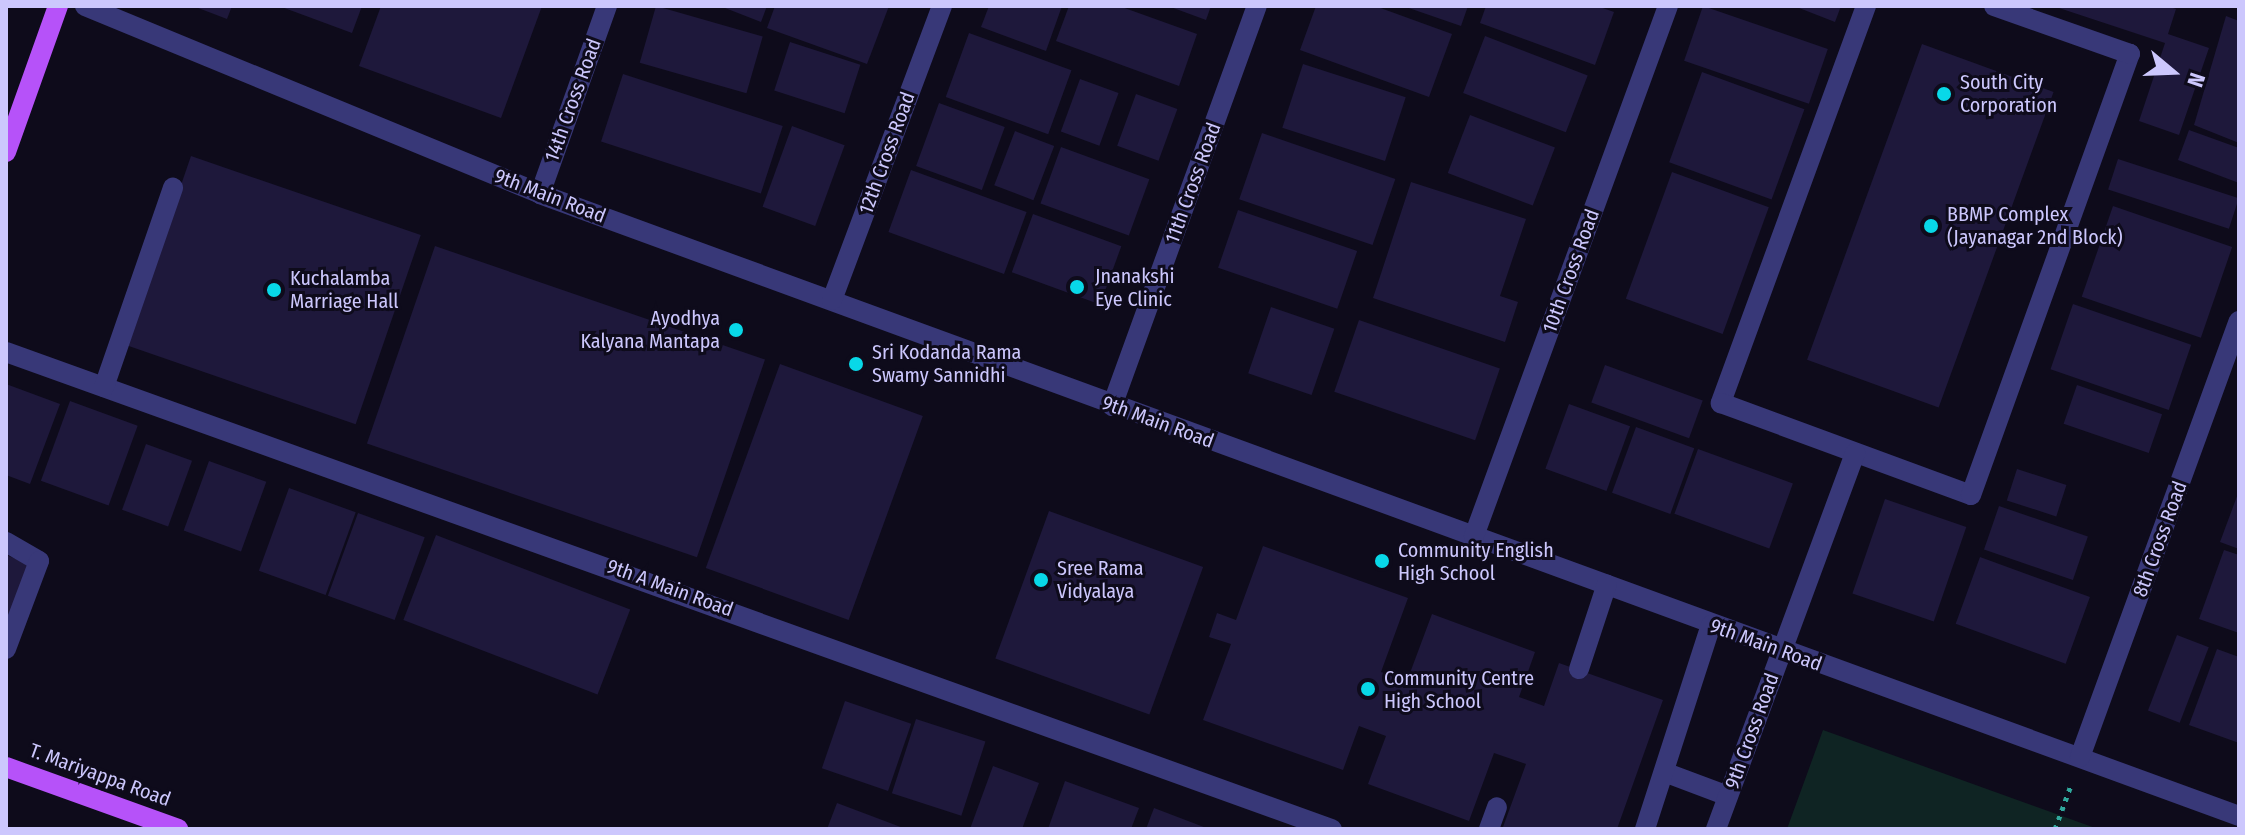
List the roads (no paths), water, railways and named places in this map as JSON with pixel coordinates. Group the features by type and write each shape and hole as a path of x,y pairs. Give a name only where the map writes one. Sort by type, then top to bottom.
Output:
{"main road":[{"path":"6,152 58,6"},
{"name":"T. Mariyappa Road","path":"6,767 178,829"}],"street":[{"name":"9th Main Road","path":"85,6 540,194 1112,406 1607,584 1782,652 2239,816"},
{"name":"14th Cross Road","path":"540,194 607,6"},
{"name":"12th Cross Road","path":"832,300 942,6"},
{"name":"11th Cross Road","path":"1112,406 1257,6"},
{"name":"10th Cross Road","path":"1474,536 1668,6"},
{"path":"1866,6 1721,403 1971,495 2130,54 2005,8"},
{"path":"104,387 173,188"},
{"name":"8th Cross Road","path":"2080,757 2239,321"},
{"name":"9th A Main Road","path":"6,352 1332,829"},
{"name":"9th Cross Road","path":"1716,829 1855,453"},
{"path":"6,542 39,561 6,649"},
{"path":"1579,669 1607,584"},
{"path":"1645,829 1711,625"},
{"path":"1664,772 1728,796"},
{"path":"1489,829 1497,807"}],"place":[{"name":"South City Corporation","path":"1944,94"},
{"name":"BBMP Complex (Jayanagar 2nd Block)","path":"1931,226"},
{"name":"Jnanakshi Eye Clinic","path":"1077,287"},
{"name":"Kuchalamba Marriage Hall","path":"274,290"},
{"name":"Ayodhya Kalyana Mantapa","path":"736,330"},
{"name":"Sri Kodanda Rama Swamy Sannidhi","path":"856,364"},
{"name":"Community English High School","path":"1382,561"},
{"name":"Sree Rama Vidyalaya","path":"1041,580"},
{"name":"Community Centre High School","path":"1368,689"}]}
